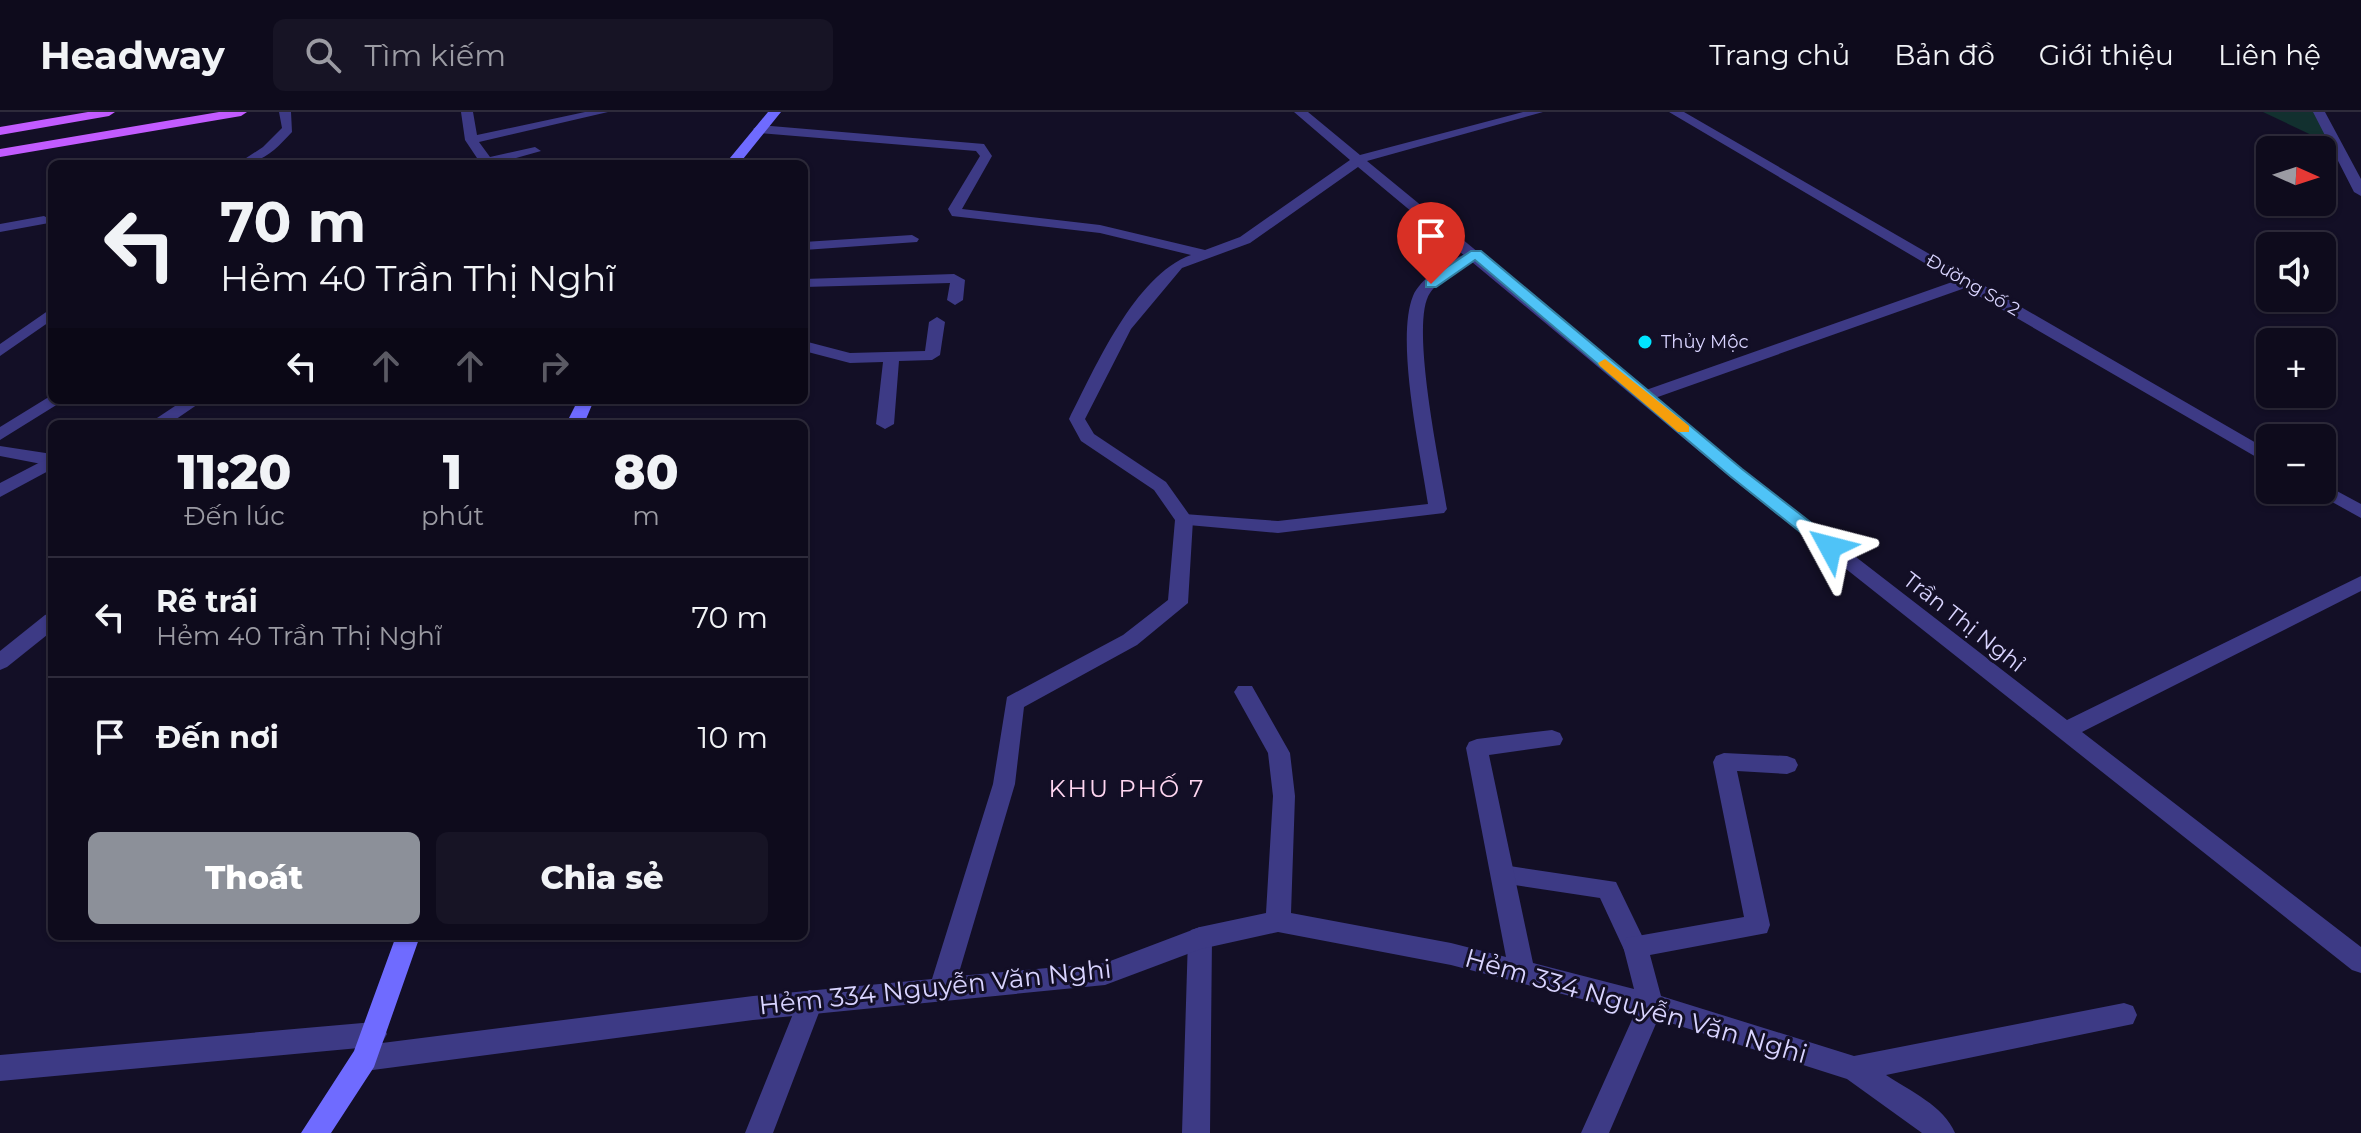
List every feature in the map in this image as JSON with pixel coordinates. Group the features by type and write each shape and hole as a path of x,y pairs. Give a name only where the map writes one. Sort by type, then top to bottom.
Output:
{"main road":[{"path":"0,131 109,112"},
{"path":"0,144 185,112"},
{"path":"0,153 241,112"},
{"path":"735,160 775,112"},
{"path":"315,1133 369,1046 407,940"}],"street":[{"path":"251,160 268,150 288,129 285,112"},
{"path":"467,112 471,140 486,160"},
{"path":"471,140 602,112"},
{"name":"Trần Thị Nghỉ","path":"1300,112 1476,254 1736,473 2361,962"},
{"path":"942,989 1004,784 1014,703 1130,640 1178,603 1184,520 1160,486 1087,437 1077,419 1124,327 1177,265 1245,240 1360,159 1537,112"},
{"name":"Đường Số 2","path":"1675,112 2256,451"},
{"path":"2319,112 2361,192"},
{"path":"759,129 979,147 986,156 954,211 1100,229 1206,254"},
{"path":"500,160 535,151"},
{"path":"0,228 44,220"},
{"path":"808,246 912,239"},
{"path":"1184,520 1278,527 1438,509 1415,344 1415,313 1419,296 1431,284 1476,254"},
{"path":"808,283 954,278 958,280 955,300"},
{"path":"1644,396 1967,282"},
{"path":"0,351 48,316"},
{"path":"808,347 850,358 932,355 937,322"},
{"path":"885,424 891,357"},
{"path":"0,435 48,403"},
{"path":"164,420 190,404"},
{"path":"0,451 48,460"},
{"path":"0,491 48,463"},
{"path":"2336,497 2361,512"},
{"path":"2064,731 2361,583"},
{"path":"0,662 48,623"},
{"path":"1245,692 1279,753 1284,796 1278,921"},
{"path":"1522,972 1477,748 1552,739"},
{"path":"1635,946 1758,925 1724,762 1787,765"},
{"path":"1503,875 1608,889 1635,946 1651,1005 1595,1133"},
{"name":"Hẻm 334 Nguyễn Văn Nghi","path":"0,1068 369,1046 1105,974 1200,938 1278,921 1451,954 1651,1005 1854,1069 1925,1117 1941,1133"},
{"path":"1196,1133 1200,938"},
{"path":"759,1133 810,1002"},
{"path":"1854,1069 2124,1015"}],"green space":[{"path":"2263,112 2319,112 2331,136 2314,136"}],"slow traffic":[{"path":"1605,363 1684,429"}],"place":[{"name":"Thủy Mộc","path":"1645,342"}],"district":[{"name":"KHU PHỐ 7","path":"1127,788"}],"route":[{"path":"1431,284 1476,254 1736,473 1830,547"}]}
